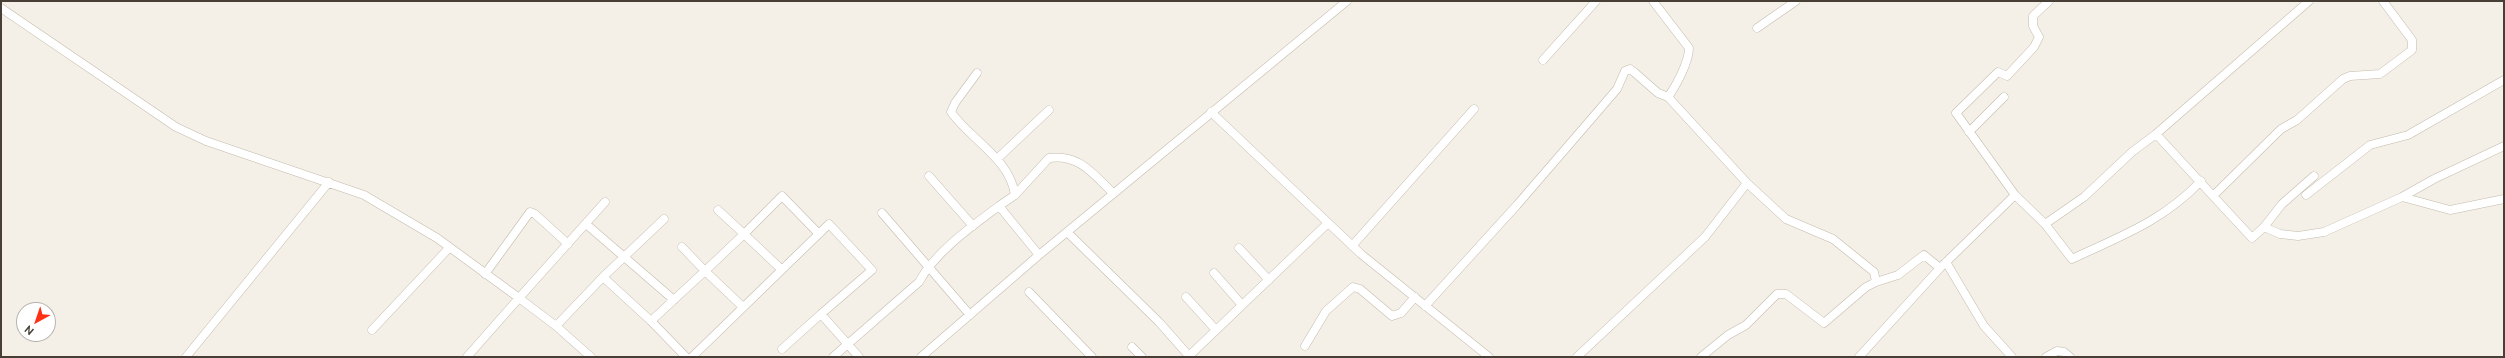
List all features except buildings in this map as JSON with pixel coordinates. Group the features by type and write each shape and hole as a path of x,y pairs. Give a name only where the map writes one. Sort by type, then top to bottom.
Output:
{"street":[{"path":"921,357 1113,193 1347,1"},
{"path":"1543,60 1596,1"},
{"path":"1653,1 1689,48 1689,55 1680,76 1668,97"},
{"path":"1757,28 1796,1"},
{"path":"2049,1 2033,16 2032,21 2038,37 2034,47 2007,76 1998,72 1956,114 2015,195 2045,224 2072,258 2167,212 2182,201 2201,181"},
{"path":"2045,224 2084,197 2127,156 2156,134 2309,1"},
{"path":"2213,196 2281,129 2297,120 2344,79 2380,74 2412,50 2412,40 2383,1"},
{"path":"1,8 176,126 206,141 364,195 450,248 556,326 591,357"},
{"path":"1425,306 1512,211 1600,110 1617,89 1625,71 1630,70 1658,93 1668,97 1747,183 1786,219 1833,240 1874,272 1876,282"},
{"path":"977,73 955,103 951,112 968,133 996,159 1013,180 1015,195"},
{"path":"2306,195 2370,145 2408,135 2504,80"},
{"path":"1969,132 2004,97"},
{"path":"1352,246 1474,109"},
{"path":"996,159 1049,110"},
{"path":"1211,112 1352,246 1489,357"},
{"path":"2156,134 2252,238 2264,227 2282,204 2314,176"},
{"path":"2264,227 2280,234 2311,236 2324,232 2402,198 2434,179 2504,146"},
{"path":"833,357 919,282 927,267 973,226 1015,195 1049,158 1058,157 1080,162 1113,193"},
{"path":"929,176 973,226"},
{"path":"186,357 329,182"},
{"path":"1577,357 1690,252 1747,183"},
{"path":"1859,357 1943,265 2015,195"},
{"path":"651,321 744,234 782,196 819,234"},
{"path":"2402,198 2450,210 2504,199"},
{"path":"467,357 606,202"},
{"path":"999,206 1039,255"},
{"path":"718,210 781,269"},
{"path":"484,274 530,212 535,214 568,244"},
{"path":"882,213 927,267 970,315"},
{"path":"556,326 603,277 664,219"},
{"path":"1067,232 1159,322 1189,356 1328,223"},
{"path":"586,224 674,300"},
{"path":"692,357 829,224 872,270 782,349"},
{"path":"682,247 743,307"},
{"path":"372,330 450,248"},
{"path":"1239,248 1268,280"},
{"path":"1701,357 1728,336 1746,325 1777,294 1786,294 1824,322 1866,287 1898,275 1924,255 1943,265 1984,326 2012,357"},
{"path":"1214,273 1242,305"},
{"path":"603,277 651,321 686,357"},
{"path":"1305,346 1326,311 1353,288 1360,289 1392,316 1400,313 1415,297"},
{"path":"1028,292 1092,357"},
{"path":"1186,297 1216,330"},
{"path":"821,314 859,357"},
{"path":"1132,347 1142,357"},
{"path":"2046,357 2057,350 2064,352 2070,357"}]}
